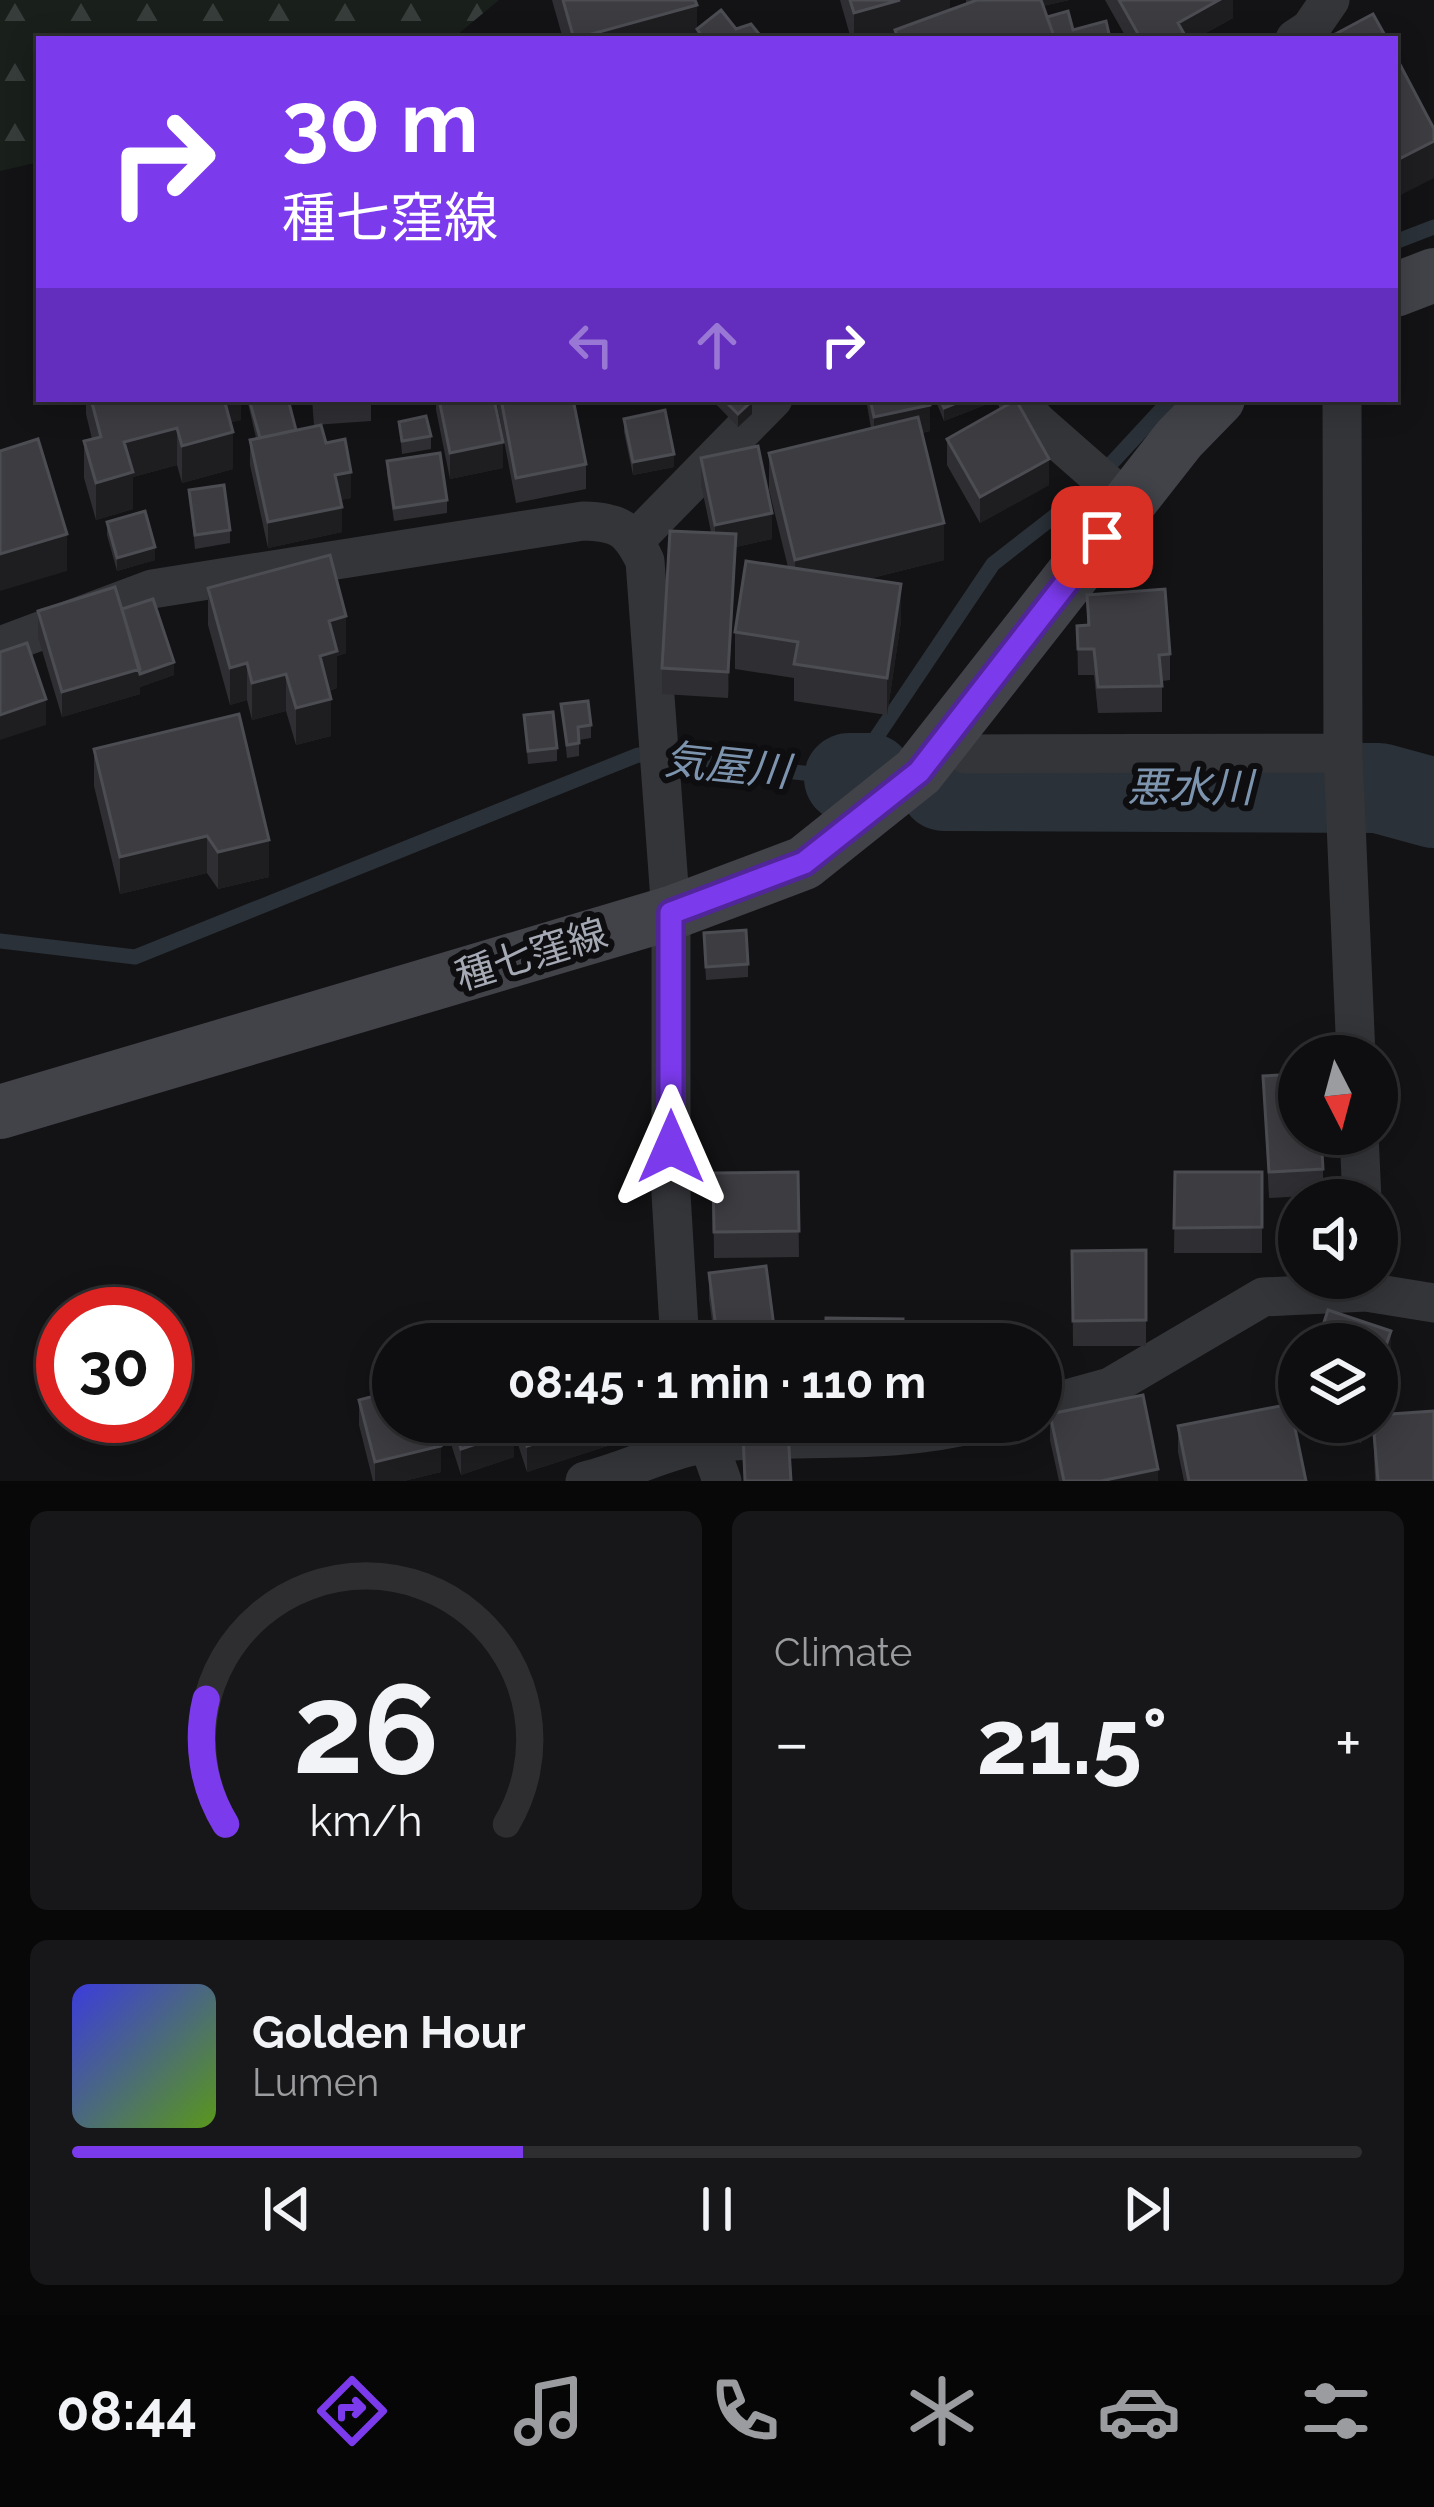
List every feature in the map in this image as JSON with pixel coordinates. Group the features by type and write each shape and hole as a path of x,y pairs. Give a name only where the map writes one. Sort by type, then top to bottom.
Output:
{"main road":[{"path":"1398,289 1434,275"},
{"name":"種七窪線","path":"0,1112 671,913 804,863 919,772 1108,486 1179,439 1216,402"}],"street":[{"path":"1300,36 1330,0"},
{"path":"635,540 770,402"},
{"path":"1020,402 1108,486"},
{"path":"1342,402 1344,778 1355,1035"},
{"path":"0,646 152,590 583,521 613,522 635,540 645,561 671,913 671,1194 679,1323"},
{"path":"943,741 966,754 1344,778"},
{"path":"1398,1293 1434,1303"},
{"path":"1062,1400 1110,1387 1263,1297 1278,1295"},
{"path":"585,1481 679,1443"},
{"path":"708,1443 722,1481"}],"green space":[{"path":"0,0 499,0 456,36 36,36 36,163 0,171"}],"building":[{"path":"563,0 695,0 697,5 585,36 573,36"},
{"path":"850,0 900,0 854,13"},
{"path":"977,0 1041,0 1054,36 897,36 895,30"},
{"path":"1119,0 1219,0 1178,23 1185,36 1139,36"},
{"path":"721,10 736,29 751,24 761,36 702,36 697,29"},
{"path":"1068,11 1073,30 1106,21 1110,36 1054,36 1047,17"},
{"path":"1373,14 1385,36 1332,36"},
{"path":"1398,61 1434,129 1434,141 1398,159"},
{"path":"92,402 225,402 233,432 182,446 177,428 124,442 133,472 96,483 84,441 101,437"},
{"path":"250,402 289,402 296,430 260,438"},
{"path":"440,402 495,402 503,442 450,453"},
{"path":"502,402 574,402 586,464 516,478"},
{"path":"726,402 751,402 738,414"},
{"path":"871,402 930,402 930,405 874,417"},
{"path":"1017,402 1049,459 980,497 947,439"},
{"path":"665,410 674,454 633,462 624,419"},
{"path":"426,416 431,436 402,441 399,422"},
{"path":"918,417 944,523 795,560 769,453"},
{"path":"321,425 326,443 345,439 351,472 335,475 342,507 268,522 250,440"},
{"path":"38,439 67,534 0,554 0,451"},
{"path":"758,446 772,513 715,525 701,458"},
{"path":"440,453 447,500 394,508 387,461"},
{"path":"224,485 230,530 195,535 189,490"},
{"path":"145,511 155,547 117,558 107,522"},
{"path":"670,531 736,534 728,672 662,668"},
{"path":"330,555 346,616 329,621 337,651 320,656 331,699 296,708 286,674 252,683 247,663 230,668 208,588"},
{"path":"746,561 901,584 887,678 794,664 798,642 735,632"},
{"path":"115,587 140,669 62,692 38,611"},
{"path":"1165,589 1170,654 1159,655 1162,686 1098,687 1094,649 1078,649 1077,626 1089,625 1087,595"},
{"path":"153,599 174,662 140,674 122,609"},
{"path":"27,643 46,699 0,715 0,652"},
{"path":"588,701 591,725 578,727 579,743 567,745 561,704"},
{"path":"553,712 557,748 528,751 524,715"},
{"path":"239,714 269,840 218,852 207,836 120,857 94,749"},
{"path":"746,930 748,964 706,967 704,933"},
{"path":"1278,1075 1278,1155 1322,1155 1323,1169 1269,1172 1263,1076"},
{"path":"798,1172 799,1231 714,1232 713,1173"},
{"path":"1175,1172 1262,1172 1262,1227 1174,1228"},
{"path":"1146,1250 1146,1320 1073,1321 1072,1251"},
{"path":"766,1266 774,1323 715,1323 709,1273"},
{"path":"1328,1310 1367,1323 1324,1323"},
{"path":"826,1318 903,1319 903,1323 826,1323"},
{"path":"1143,1395 1158,1469 1101,1481 1064,1481 1056,1443 1062,1443 1062,1412"},
{"path":"372,1397 372,1443 441,1446 375,1462 359,1400"},
{"path":"1278,1406 1278,1443 1298,1443 1306,1481 1189,1481 1178,1426"},
{"path":"1434,1411 1434,1481 1378,1481 1375,1443 1398,1443 1398,1414"},
{"path":"743,1443 789,1443 791,1481 745,1481"}],"waterway":[{"name":"気屋川","path":"1398,241 1434,227"},
{"name":"気屋川","path":"0,941 135,957 638,755 849,778 993,564 1083,494 1168,402"},
{"name":"悪水川","path":"849,778 869,778"},
{"name":"悪水川","path":"944,786 1379,788 1434,803"}],"route":[{"path":"671,1147 671,913 804,863 919,772 1102,537"}]}
